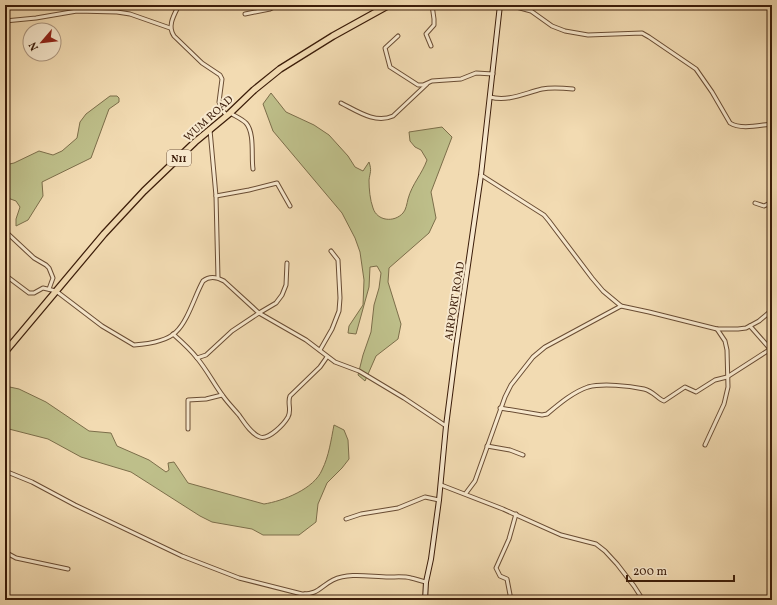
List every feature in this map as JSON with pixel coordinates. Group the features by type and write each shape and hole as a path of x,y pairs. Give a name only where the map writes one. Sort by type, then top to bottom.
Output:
{"highway":[{"name":"WUM ROAD","path":"5,352 82,258 126,210 195,142 280,69 380,7 389,5"}],"main road":[{"name":"AIRPORT ROAD","path":"425,600 426,582 440,500 446,426 456,348 481,175 500,5"}],"street":[{"path":"170,28 178,5"},
{"path":"245,14 270,9 278,5"},
{"path":"431,46 426,34 434,25 432,5"},
{"path":"511,5 531,11 552,26 565,31 588,35 642,33 696,69 712,92 730,123 734,126 772,124"},
{"path":"5,21 36,18 77,11 117,12 130,14 170,28 174,36 202,63 220,75 222,80 219,102 223,112 244,121 250,130 252,169"},
{"path":"398,36 384,49 390,68 418,85 423,85 429,82 461,79 476,73 493,74"},
{"path":"341,103 366,116 377,119 388,118 429,82"},
{"path":"490,98 501,99 542,89 573,89"},
{"path":"210,129 216,196 218,278"},
{"path":"481,175 544,215 592,278 621,306 718,328 738,329 750,326 760,321 772,310"},
{"path":"216,196 277,183 290,206"},
{"path":"755,203 764,206 772,202"},
{"path":"5,231 34,258 49,268 52,278 49,289"},
{"path":"320,350 332,329 339,312 340,298 338,260 331,251"},
{"path":"197,358 206,355 232,331 272,306 282,295 286,285 286,264"},
{"path":"5,275 29,293 43,288 56,291 102,326 134,345 157,340 173,334 182,325 203,281 208,278 218,278 259,313 306,340 335,362 359,371 404,398 446,426"},
{"path":"466,494 475,481 500,408 511,385 533,357 545,347 621,306"},
{"path":"500,408 542,416 578,392 589,387 602,386 643,389 652,391 664,401 685,387 696,392 715,380 727,377 771,350 750,326"},
{"path":"705,445 724,404 728,387 728,350 726,341 718,328"},
{"path":"173,334 189,348 222,395 251,430 259,437 272,434 288,417 290,410 290,396 320,367 327,357"},
{"path":"188,429 188,400 206,399 222,395"},
{"path":"487,446 510,450 523,455"},
{"path":"5,471 32,482 75,505 182,556 239,578 305,594 313,593 333,580 347,577 401,577 426,582"},
{"path":"441,485 516,514 561,535 596,544 617,564 643,600"},
{"path":"346,519 361,514 398,508 425,497 440,500"},
{"path":"511,600 507,579 500,576 496,568 509,539 516,514"},
{"path":"5,552 16,558 68,570"},
{"path":"301,600 305,594"}],"green space":[{"path":"271,93 286,112 314,125 329,135 348,156 355,167 363,171 369,162 371,170 369,187 372,205 378,216 386,219 395,218 404,212 412,189 427,160 421,150 415,147 410,141 409,132 442,127 452,137 431,192 436,218 429,233 389,268 388,282 401,324 398,339 376,356 365,381 358,375 371,332 374,305 379,288 381,273 377,266 370,267 369,287 356,334 348,333 349,326 363,305 364,280 360,252 355,238 342,213 273,131 263,104"},
{"path":"110,96 117,96 119,98 119,102 109,109 91,158 42,182 43,196 28,220 16,226 16,219 20,207 16,201 5,197 5,165 14,163 39,151 53,155 62,151 77,138 80,122 86,114"},
{"path":"5,386 19,389 46,402 89,431 111,433 117,446 149,460 166,472 169,470 168,463 174,462 188,483 264,504 289,497 297,493 318,477 330,448 334,425 344,430 348,440 349,459 327,483 318,504 316,522 299,535 263,535 252,529 212,522 131,472 81,457 48,439 5,428"}]}
